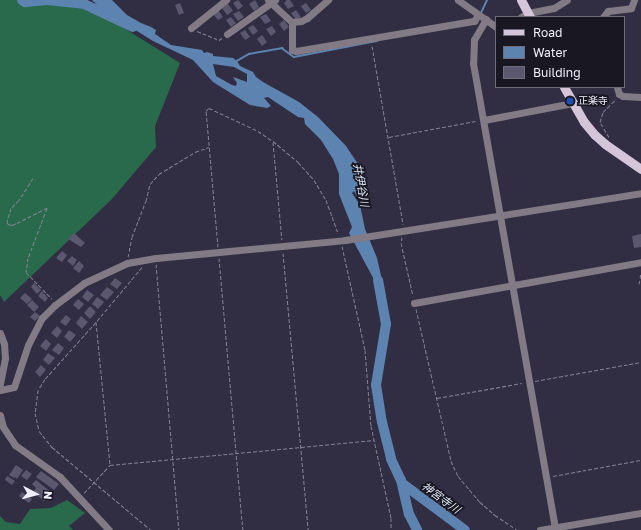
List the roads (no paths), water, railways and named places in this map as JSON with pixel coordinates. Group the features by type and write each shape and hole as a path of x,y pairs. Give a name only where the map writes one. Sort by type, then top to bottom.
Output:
{"main road":[{"path":"521,0 526,16"},
{"path":"564,88 572,103 595,135 641,169"}],"street":[{"path":"190,28 226,0"},
{"path":"292,22 301,21 307,18 328,0"},
{"path":"458,0 495,26"},
{"path":"526,16 554,8 567,0"},
{"path":"604,16 608,11 631,8 634,0"},
{"path":"227,34 271,1 292,22 292,50 296,51 474,21 478,15"},
{"path":"486,19 474,40 472,57 555,528"},
{"path":"617,88 619,94 622,96 641,97"},
{"path":"484,120 572,103"},
{"path":"0,390 14,387 28,345 42,318 55,305 84,283 127,263 146,259 343,241 641,193"},
{"path":"414,303 641,262"},
{"path":"0,333 4,344 5,358 0,384"},
{"path":"0,415 3,427 15,445 60,477 109,530"},
{"path":"540,530 641,513"}],"water":[{"path":"92,0 112,0 127,15 156,30 155,34 171,45 202,50 204,53 207,52 213,54 213,56 233,58 240,66 253,72 256,77 263,82 299,102 318,117 346,146 358,164 362,174 360,192 363,198 358,198 354,191 352,193 360,205 365,229 377,258 385,293 378,294 378,287 349,233 352,227 339,194 339,174 333,159 321,140 305,124 304,118 298,117 268,97 264,98 271,106 267,108 250,105 213,82 193,60 153,41 100,8","holes":["213,64 234,67 247,74 247,82 233,77 237,83 236,86 232,85 216,76"]}],"waterway":[{"name":"井伊谷川","path":"22,0 25,2 47,0 84,4 133,27"},
{"path":"481,13 487,0"},
{"path":"237,61 249,54 282,48 294,57 377,41"},
{"name":"井伊谷川","path":"378,280 386,324 376,385 382,422 391,459 401,480 409,514 417,530"},
{"name":"神宮寺川","path":"403,484 465,530"}],"place":[{"name":"正楽寺","path":"570,101"}]}
